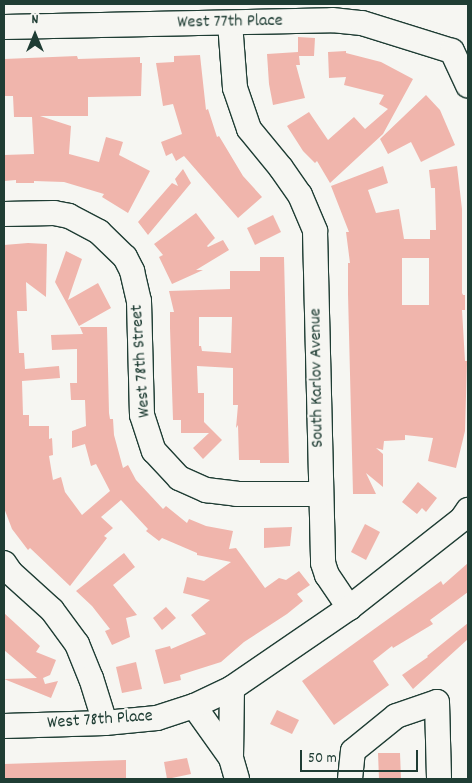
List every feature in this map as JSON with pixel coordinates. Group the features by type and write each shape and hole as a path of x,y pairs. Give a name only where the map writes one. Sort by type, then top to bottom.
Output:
{"street":[{"name":"West 77th Place","path":"4,27 332,20 362,22 452,51 468,86"},
{"name":"South Karlov Avenue","path":"230,23 235,88 249,129 300,195 315,231 323,563 327,575 349,608"},
{"name":"West 78th Street","path":"4,214 54,213 69,216 99,232 125,257 132,271 139,301 142,415 154,451 179,478 206,490 237,494 321,494"},
{"path":"234,769 194,706 232,688 349,608 462,519 468,510"},
{"path":"4,563 11,573 52,610 77,644 91,678 105,723"},
{"path":"232,688 234,769"},
{"path":"350,779 353,751 396,716 437,702 439,779"},
{"name":"West 78th Place","path":"4,726 105,723 157,718 194,706"}],"building":[{"path":"298,37 315,38 314,56 299,56 300,65 296,65 305,98 273,105 269,84 267,54 298,52"},
{"path":"346,51 346,53 381,62 413,79 383,134 330,183 317,161 315,163 303,151 287,126 309,112 328,140 354,117 365,129 388,109 379,104 384,95 344,85 346,77 329,78 328,52"},
{"path":"200,55 206,110 208,109 217,137 219,136 243,176 262,197 238,218 184,156 176,161 172,153 166,156 161,142 182,134 173,104 163,106 156,63 174,62 174,56"},
{"path":"77,56 78,59 140,57 140,63 142,63 141,96 88,97 88,116 40,116 71,126 69,154 99,162 106,137 123,142 119,155 150,171 128,213 102,197 104,194 64,182 34,181 34,183 16,183 16,180 4,181 4,155 34,154 32,117 14,117 13,96 4,96 4,59"},
{"path":"426,95 440,110 455,145 421,162 411,142 388,154 380,139"},
{"path":"383,166 388,183 368,190 376,213 399,209 404,239 430,239 430,230 436,230 435,188 431,188 429,170 457,166 462,209 462,293 465,295 465,310 462,310 465,361 467,361 465,431 456,468 428,461 433,438 405,435 405,440 384,441 383,450 376,448 383,454 383,487 366,473 376,494 353,494 348,294 348,263 350,263 346,232 349,232 331,186","holes":["402,258 429,258 429,305 402,305"]},
{"path":"183,169 191,183 148,235 138,222 172,183 178,186 175,179"},
{"path":"196,213 215,238 207,246 223,240 229,250 196,270 203,270 172,284 159,257 163,255 154,244"},
{"path":"273,215 281,232 255,245 247,228"},
{"path":"47,244 46,297 26,282 27,311 17,311 19,353 24,353 25,369 59,366 60,378 22,381 23,415 29,415 29,426 49,426 49,439 52,438 53,455 49,456 53,480 61,477 65,492 82,515 110,491 96,464 91,466 85,444 72,448 72,431 86,426 85,400 71,400 70,383 77,383 77,349 52,350 51,335 83,334 80,327 107,327 109,413 110,419 113,419 114,435 123,468 128,465 136,480 163,509 166,506 187,523 189,519 206,526 233,531 229,549 236,548 265,588 279,578 286,580 299,571 310,585 297,594 303,601 287,614 244,642 221,662 180,675 181,680 164,684 155,650 170,646 171,649 206,634 191,615 210,600 183,593 187,577 204,581 231,562 197,555 197,553 162,538 159,541 146,531 148,529 121,500 101,517 113,528 104,536 107,538 70,586 30,548 28,550 12,529 4,508 4,245"},
{"path":"66,251 82,259 68,300 98,283 111,308 79,326 55,282"},
{"path":"260,257 284,257 289,463 260,463 260,460 239,460 238,425 236,428 238,405 233,405 233,368 197,366 198,393 204,393 204,422 222,440 203,459 193,448 209,433 181,433 181,420 173,420 170,312 174,312 169,291 230,289 230,271 260,271","holes":["199,317 232,317 231,353 202,351 201,346 199,346"]},
{"path":"418,482 437,498 426,512 422,508 417,514 402,502"},
{"path":"365,524 380,532 366,560 351,552"},
{"path":"292,527 290,546 264,548 264,528"},
{"path":"124,553 135,567 113,585 137,615 126,618 130,637 112,645 105,631 110,629 92,606 76,591"},
{"path":"468,563 468,592 430,620 433,624 393,648 392,646 373,661 389,685 334,725 302,681 441,581 443,585"},
{"path":"166,607 176,618 162,630 153,618"},
{"path":"4,613 40,646 36,652 56,660 50,675 43,678 45,684 58,681 51,698 4,679 37,678 4,650"},
{"path":"468,623 468,639 413,689 402,675 428,657"},
{"path":"136,662 142,689 122,693 116,667"},
{"path":"277,710 299,720 292,734 270,724"},
{"path":"378,753 400,753 401,779 379,779"},
{"path":"187,758 191,774 167,779 164,762"},
{"path":"126,760 126,779 4,779 4,764"}]}
